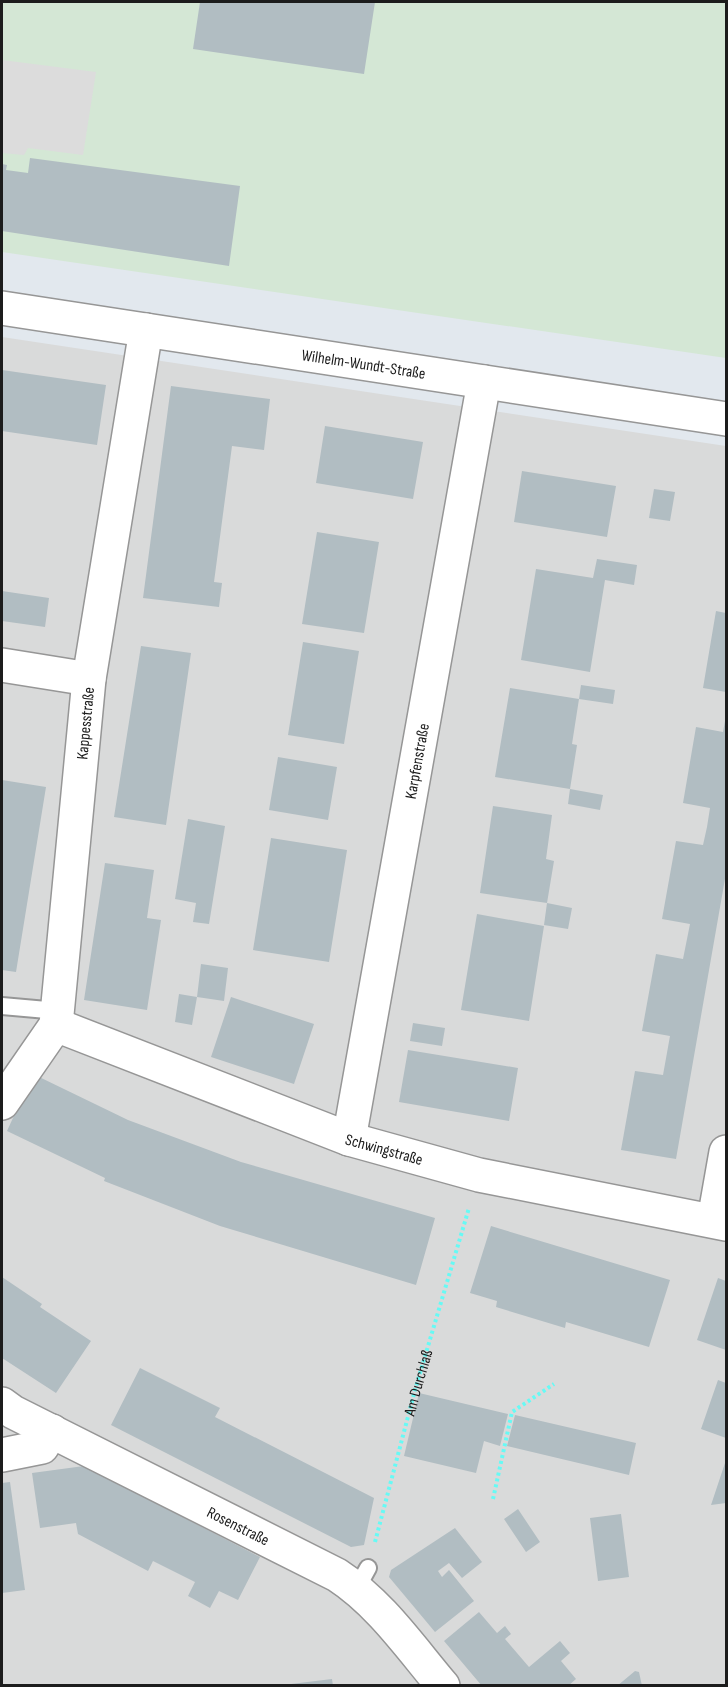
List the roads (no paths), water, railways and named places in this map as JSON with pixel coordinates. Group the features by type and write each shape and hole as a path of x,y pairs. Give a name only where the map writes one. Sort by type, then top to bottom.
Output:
{"street":[{"name":"Wilhelm-Wundt-Straße","path":"2,308 726,419"},
{"name":"Kappesstraße","path":"2,1103 57,1018 89,679 146,330"},
{"name":"Karpfenstraße","path":"349,1139 484,382"},
{"path":"2,665 89,679"},
{"name":"Schwingstraße","path":"57,1018 349,1139 479,1176 720,1222"},
{"path":"720,1222 726,1152"},
{"name":"Rosenstraße","path":"2,1404 337,1575 362,1578 376,1606 443,1686"},
{"path":"2,1455 42,1447 52,1431"}],"lane":[{"path":"2,1006 57,1018"}]}
